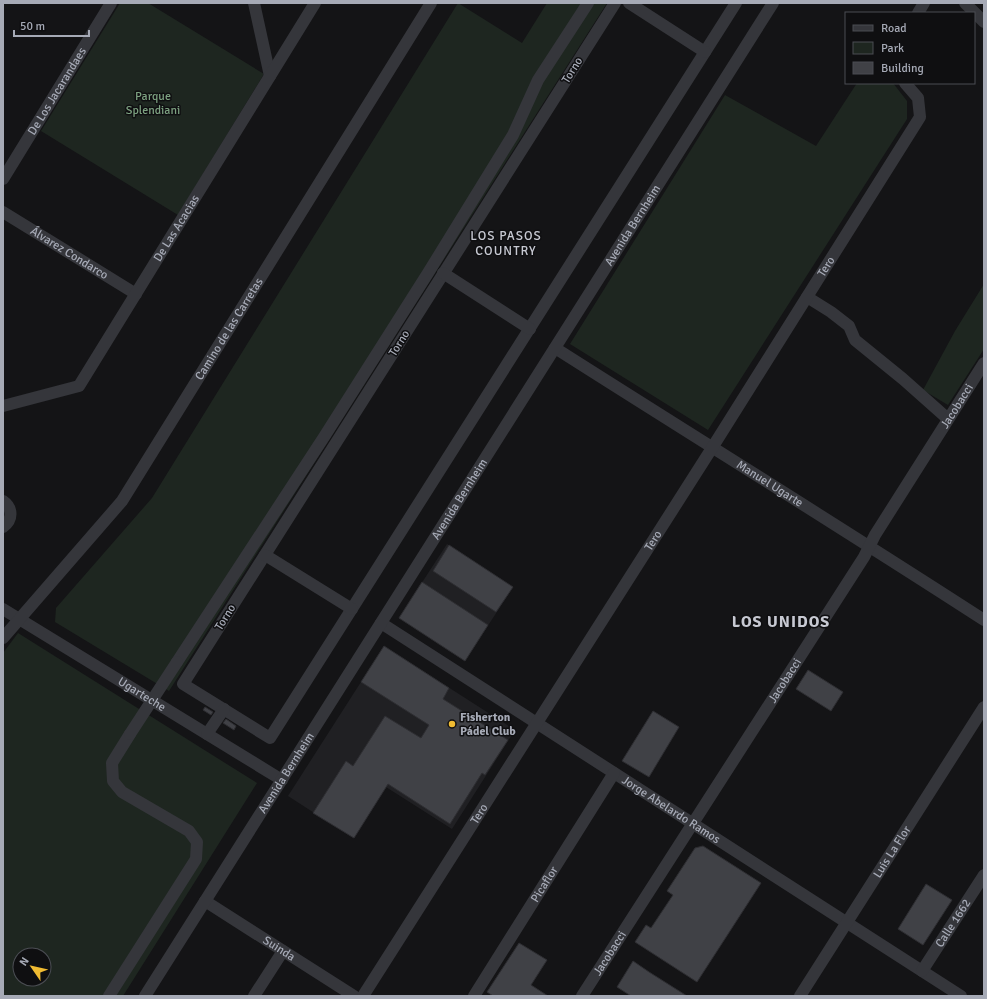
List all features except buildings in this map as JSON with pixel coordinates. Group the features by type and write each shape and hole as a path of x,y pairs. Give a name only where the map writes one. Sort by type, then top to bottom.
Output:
{"street":[{"name":"De Los Jacarandaes","path":"3,179 111,3"},
{"path":"254,3 270,76"},
{"name":"De Las Acacias","path":"3,406 79,386 315,3"},
{"name":"Camino de las Carretas","path":"3,638 18,618 122,501 431,3"},
{"path":"109,996 196,859 197,842 189,831 122,792 113,781 112,763 324,437 428,273 513,135 538,80 588,3"},
{"name":"Torno","path":"224,709 183,684 615,3"},
{"path":"629,3 705,52"},
{"path":"208,734 224,709 270,738 736,3"},
{"name":"Avenida Bernheim","path":"145,996 773,3"},
{"path":"919,12 924,3"},
{"path":"965,3 974,12"},
{"path":"975,13 984,22"},
{"name":"Tero","path":"363,996 712,448 920,117 918,98 905,84"},
{"name":"Álvarez Condarco","path":"3,212 136,294"},
{"path":"443,273 530,329"},
{"path":"807,297 831,312 849,326 855,340 903,379 948,419"},
{"name":"Manuel Ugarte","path":"555,348 870,546 984,620"},
{"name":"Jacobacci","path":"582,996 870,546 984,363"},
{"path":"3,501 8,505 11,514 8,523 3,527"},
{"path":"264,555 352,609"},
{"name":"Ugarteche","path":"3,609 282,780"},
{"name":"Jorge Abelardo Ramos","path":"381,623 961,996"},
{"name":"Luis La Flor","path":"800,996 984,707"},
{"name":"Picaflor","path":"474,996 614,773"},
{"name":"Calle 1662","path":"922,971 984,875"},
{"name":"Suinda","path":"205,901 354,996"},
{"path":"254,996 283,951"}],"shaded area":[{"path":"447,544 513,587 465,661 399,618"},
{"path":"384,646 515,730 452,829 386,787 353,838 288,796"}],"green space":[{"name":"Parque Splendiani","path":"120,3 148,3 264,74 178,215 41,131"},
{"path":"458,3 522,43 547,3 607,3 169,691 55,622 56,608 152,498"},
{"path":"856,84 894,84 907,101 907,119 708,430 570,344 725,95 816,146"},
{"path":"984,284 984,349 948,405 923,390 955,331"},
{"path":"18,633 257,783 123,996 3,996 3,653"}],"place":[{"name":"Fisherton Pádel Club","path":"452,724"}],"district":[{"name":"LOS PASOS COUNTRY","path":"506,242"},
{"name":"LOS UNIDOS","path":"781,621"}]}
